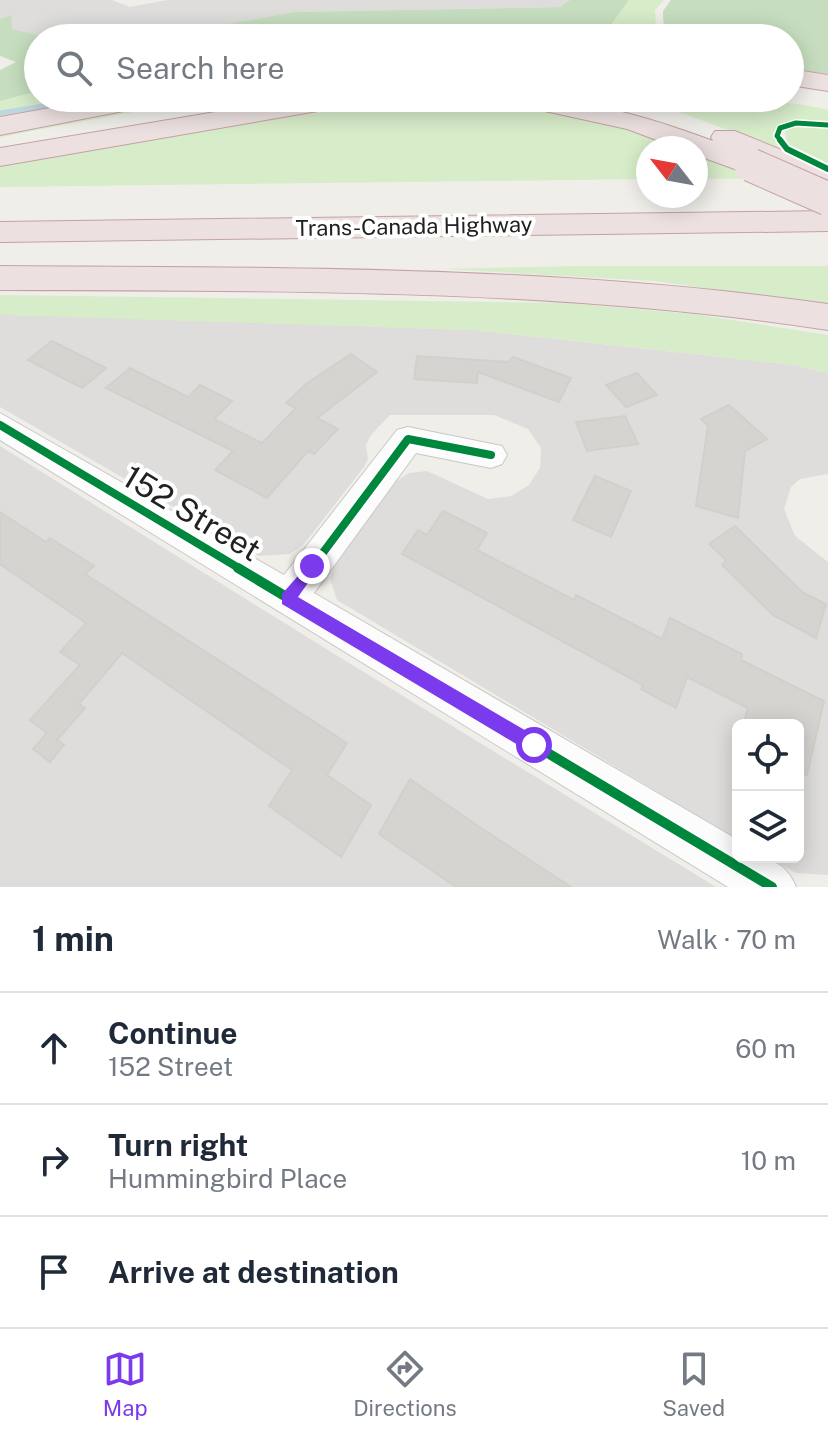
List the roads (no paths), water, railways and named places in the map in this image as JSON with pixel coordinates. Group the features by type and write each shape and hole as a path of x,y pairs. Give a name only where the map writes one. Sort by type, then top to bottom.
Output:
{"highway":[{"path":"804,79 828,83"},
{"path":"0,126 74,112"},
{"path":"0,144 178,112"},
{"path":"0,157 265,112"},
{"path":"588,112 635,122 751,165 828,199"},
{"path":"651,112 688,123 828,180"},
{"path":"708,193 828,191"},
{"name":"Trans-Canada Highway","path":"0,202 636,194"},
{"name":"Trans-Canada Highway","path":"0,232 828,221"},
{"path":"0,259 828,251"},
{"path":"0,278 551,285 654,293 828,317"}],"street":[{"name":"152 Street","path":"0,425 772,887"},
{"path":"288,599 408,439 491,455"}],"waterway":[{"path":"0,113 24,109"}]}
